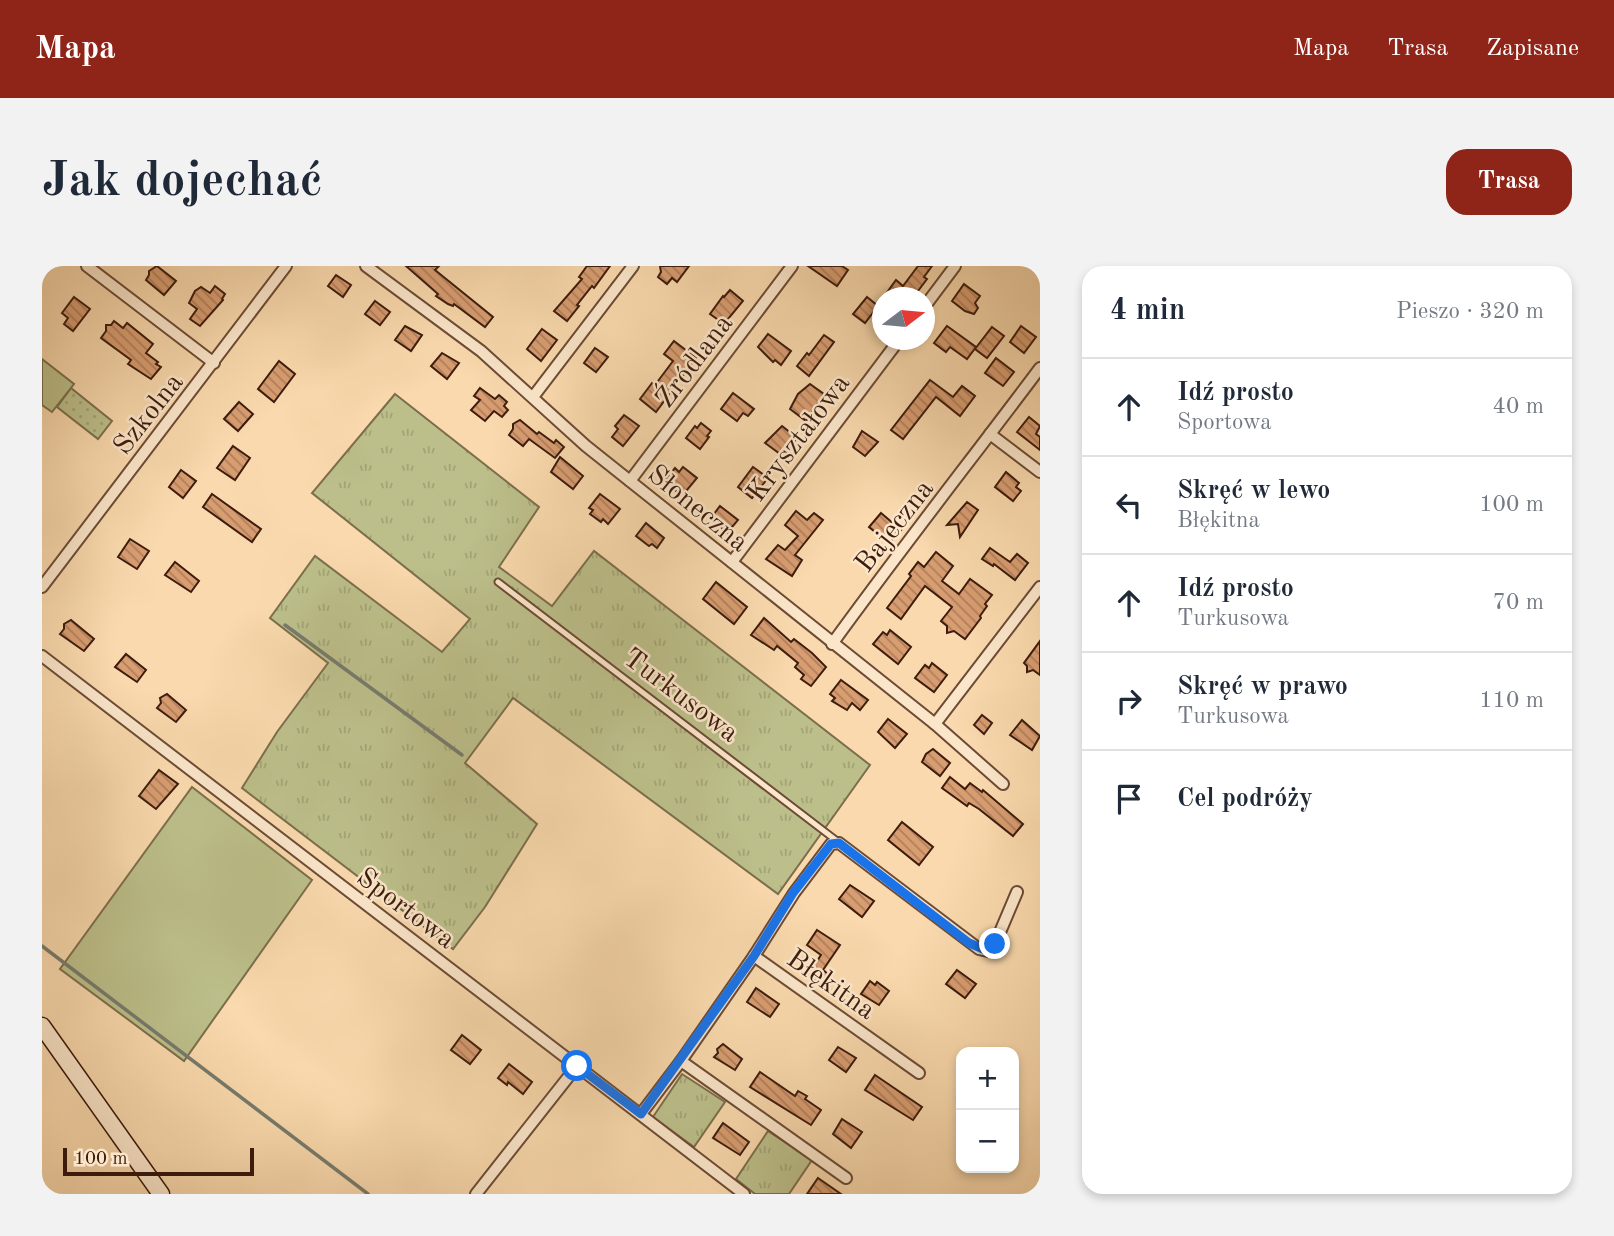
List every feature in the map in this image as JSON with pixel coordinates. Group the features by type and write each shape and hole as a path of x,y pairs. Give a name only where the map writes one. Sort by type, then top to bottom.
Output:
{"main road":[{"path":"42,1026 161,1194"}],"street":[{"path":"88,266 214,363"},
{"name":"Szkolna","path":"42,587 286,266"},
{"name":"Słoneczna","path":"366,266 481,351 586,446 935,724 1003,785"},
{"path":"533,397 633,266"},
{"name":"Źródlana","path":"631,481 792,266"},
{"path":"935,293 955,266"},
{"name":"Kryształowa","path":"732,562 891,350"},
{"name":"Bajeczna","path":"832,644 906,542 967,467 1040,368"},
{"path":"990,434 1040,472"},
{"path":"935,724 1040,587"},
{"name":"Sportowa","path":"42,656 744,1194"},
{"path":"754,956 818,859 831,844 839,843"},
{"name":"Turkusowa","path":"839,843 979,949 988,951 995,944 1017,892"},
{"name":"Błękitna","path":"641,1114 754,956 919,1073"},
{"path":"681,1061 846,1178"},
{"path":"476,1194 577,1066"}],"lane":[{"name":"Turkusowa","path":"498,582 839,843"}],"green space":[{"path":"42,359 74,384 52,412 42,405"},
{"path":"71,388 112,421 98,439 57,407"},
{"path":"395,394 539,507 499,567 552,606 594,551 870,765 778,894 513,698 465,763 537,824 485,907 453,949 242,788 277,732 328,663 270,618 315,556 442,652 470,619 312,493"},
{"path":"192,787 312,880 184,1061 60,969"},
{"path":"682,1074 725,1102 694,1147 653,1117"},
{"path":"768,1131 812,1160 789,1194 755,1194 736,1179"}],"building":[{"path":"157,266 176,281 164,295 146,280 149,271"},
{"path":"406,266 439,266 435,270 493,317 485,327 454,304 448,304 436,296 438,294"},
{"path":"587,266 610,266 567,321 554,311 582,279 579,277"},
{"path":"660,266 689,266 677,282 672,278 667,284 658,277"},
{"path":"808,266 842,266 848,270 837,286"},
{"path":"918,266 932,266 921,287 891,287 896,280 903,286"},
{"path":"336,275 351,285 343,297 328,286"},
{"path":"964,284 980,296 975,303 978,308 974,314 952,301"},
{"path":"215,286 225,294 223,300 200,326 190,319 197,309 189,303 195,291 201,287 210,293"},
{"path":"730,290 743,301 724,324 710,314"},
{"path":"74,297 90,309 73,331 64,324 68,318 62,313"},
{"path":"867,297 872,301 872,314 865,323 853,314"},
{"path":"375,301 390,312 380,325 365,314"},
{"path":"114,321 123,328 127,323 153,344 146,353 161,367 151,379 128,364 131,360 101,338 106,331 106,325 111,325"},
{"path":"405,326 422,335 411,351 395,340"},
{"path":"947,326 976,347 967,359 950,347 946,352 935,342"},
{"path":"1021,326 1036,337 1024,353 1010,342"},
{"path":"992,327 1004,336 987,358 975,349"},
{"path":"542,329 557,340 541,361 527,349"},
{"path":"768,334 791,351 781,365 775,360 773,362 758,347"},
{"path":"824,335 834,342 809,376 797,366"},
{"path":"674,341 696,358 656,412 640,399 652,383 655,385 673,361 664,354"},
{"path":"595,348 608,357 596,372 584,363"},
{"path":"442,353 459,363 447,379 431,366"},
{"path":"996,358 1014,372 1003,386 985,373"},
{"path":"279,361 295,374 274,402 258,389"},
{"path":"930,380 953,397 962,386 975,396 960,416 936,397 903,439 891,430"},
{"path":"810,384 824,394 806,421 790,409 798,394"},
{"path":"480,388 495,399 499,395 507,402 504,406 508,410 502,417 494,411 485,421 471,410 480,400 474,396"},
{"path":"733,393 754,409 748,416 743,413 737,421 721,409"},
{"path":"239,402 253,414 238,431 224,419"},
{"path":"624,415 639,426 623,446 612,437 618,429 615,426"},
{"path":"1029,417 1040,426 1036,434 1040,437 1040,450 1017,432"},
{"path":"520,420 537,434 539,432 554,443 556,440 564,447 555,458 529,439 523,446 509,435 513,424"},
{"path":"701,423 711,431 700,449 686,438 695,426 697,428"},
{"path":"782,426 797,438 783,456 765,443"},
{"path":"862,431 878,442 865,456 853,447"},
{"path":"233,446 250,458 235,480 217,468"},
{"path":"560,457 583,476 573,489 551,472"},
{"path":"683,467 697,478 682,496 664,481 675,468 679,472"},
{"path":"753,467 768,478 752,498 738,487"},
{"path":"181,470 196,481 183,498 169,487"},
{"path":"1006,472 1019,483 1016,487 1021,491 1013,501 995,487"},
{"path":"212,494 261,529 252,542 203,507"},
{"path":"600,494 620,509 608,524 590,514 593,510 589,508"},
{"path":"967,502 978,510 960,537 958,524 947,525"},
{"path":"720,506 738,520 727,533 710,519"},
{"path":"796,511 807,520 814,513 823,520 795,555 802,560 792,576 766,559 778,545 785,550 798,536 785,525"},
{"path":"881,513 901,530 889,543 869,527"},
{"path":"646,523 664,538 657,548 652,544 649,546 636,536"},
{"path":"130,539 149,551 137,569 118,557"},
{"path":"990,548 1010,562 1017,554 1028,563 1015,580 994,564 993,566 982,559"},
{"path":"936,552 953,566 942,581 959,594 970,579 992,595 985,604 987,606 981,618 965,639 954,631 947,633 947,626 941,621 952,607 925,586 901,619 887,608 918,562 924,567"},
{"path":"175,562 199,581 191,592 165,575"},
{"path":"716,582 747,607 734,624 703,599"},
{"path":"764,618 791,642 794,639 812,653 826,667 811,686 801,679 804,675 795,667 798,663 777,646 774,650 751,635"},
{"path":"71,620 94,639 84,651 60,634 64,624"},
{"path":"890,630 911,647 898,664 873,644 883,632 887,635"},
{"path":"1040,641 1040,675 1033,670 1027,672 1024,663"},
{"path":"126,654 146,670 137,682 115,667"},
{"path":"932,663 947,675 934,692 915,678 925,665 929,668"},
{"path":"841,680 868,700 860,710 852,703 847,710 832,701 835,698 830,694"},
{"path":"167,694 186,710 176,722 157,708 161,703 160,698"},
{"path":"982,715 992,723 984,734 974,725"},
{"path":"888,719 907,734 895,748 878,732"},
{"path":"1022,720 1040,736 1032,750 1010,735"},
{"path":"933,749 950,763 940,776 922,762 926,754"},
{"path":"159,770 178,784 156,809 139,796"},
{"path":"950,777 965,789 970,783 982,792 983,790 1023,824 1013,836 979,809 969,803 967,806 942,788"},
{"path":"902,822 933,847 919,865 888,840"},
{"path":"850,885 874,901 862,917 839,899"},
{"path":"817,930 840,945 823,970 828,974 821,985 807,976 821,955 807,945"},
{"path":"957,970 976,984 965,998 946,984"},
{"path":"870,981 875,985 877,982 889,991 879,1005 861,994"},
{"path":"756,988 779,1004 770,1017 747,1002"},
{"path":"462,1035 481,1050 470,1064 451,1050"},
{"path":"723,1044 742,1059 735,1070 714,1057"},
{"path":"838,1047 856,1058 846,1072 829,1060"},
{"path":"509,1064 532,1082 523,1094 498,1078"},
{"path":"760,1072 795,1096 798,1091 807,1096 805,1099 821,1110 811,1125 750,1087"},
{"path":"875,1075 922,1107 913,1120 865,1090"},
{"path":"842,1119 862,1132 851,1148 833,1134"},
{"path":"723,1123 749,1142 740,1155 713,1138"},
{"path":"818,1178 841,1194 807,1194"}],"waterway":[{"path":"285,625 462,755"},
{"path":"42,946 368,1194"}],"route":[{"path":"577,1066 641,1114 754,956 793,893 831,844 839,843 969,943 988,951 995,944"}]}
